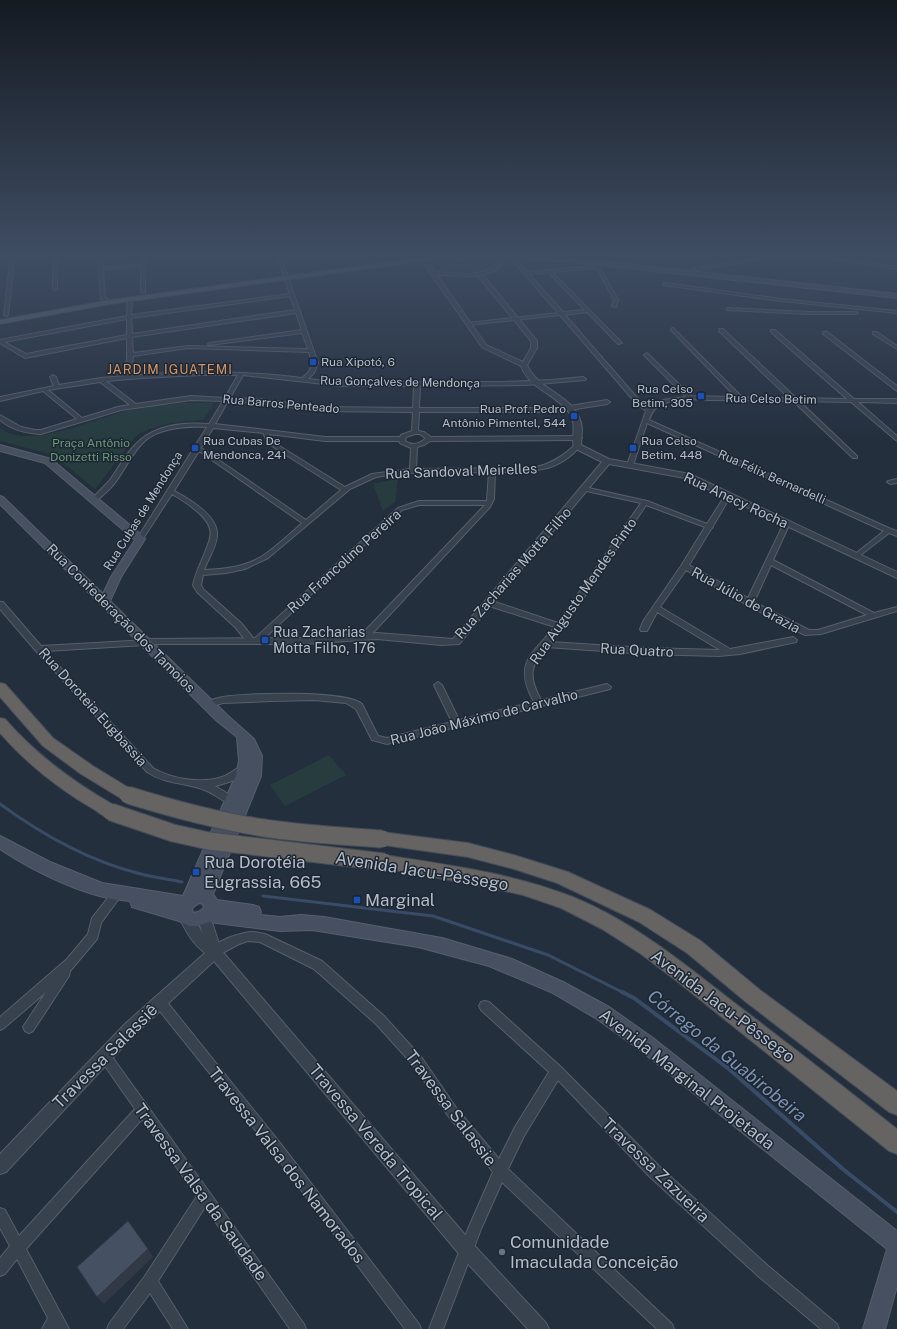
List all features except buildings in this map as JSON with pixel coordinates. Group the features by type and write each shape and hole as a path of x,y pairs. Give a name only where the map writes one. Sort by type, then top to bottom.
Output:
{"highway":[{"name":"Avenida Jacu-Pêssego","path":"0,688 48,742 86,770 128,795 174,810 223,821 285,831 382,839 468,850 562,877 645,916 694,947 753,996 897,1104"},
{"name":"Avenida Jacu-Pêssego","path":"0,723 35,760 66,784 111,812 173,833 209,841 384,862 462,874 518,887 567,903 618,929 697,985 897,1143"}],"main road":[{"path":"0,322 34,315"},
{"path":"0,448 48,461 140,538"},
{"name":"Rua Confederação dos Tamoios","path":"2,504 105,601 208,704 243,737 251,742 257,754 257,766 197,909"},
{"name":"Rua Cubas de Mendonça","path":"105,601 116,577 140,538"},
{"path":"197,909 244,769 246,752 243,737"},
{"name":"Avenida Marginal Projetada","path":"0,842 41,866 121,894 127,899 197,909 280,924 291,922 392,935 439,943 482,955 521,970 558,987 606,1016 654,1049 897,1244"},
{"path":"874,1329 897,1250"}],"street":[{"path":"0,341 143,315"},
{"path":"0,341 25,356 129,336 276,315"},
{"path":"298,315 315,366 311,373 304,379"},
{"path":"462,315 484,346 524,365"},
{"path":"401,439 404,444 414,446 425,443 429,439 578,442 575,416 570,408 560,398 527,374 524,365 534,348 534,341 513,315"},
{"path":"468,324 550,315"},
{"path":"563,315 637,401 649,411 647,421 630,466"},
{"path":"592,315 620,344"},
{"path":"128,317 131,355 128,376"},
{"path":"673,329 740,398"},
{"path":"722,330 796,399 855,457"},
{"path":"131,355 304,331"},
{"path":"773,331 897,439"},
{"path":"825,333 897,389"},
{"path":"875,333 897,348"},
{"path":"188,347 311,351"},
{"path":"647,355 690,398"},
{"path":"510,359 528,356"},
{"name":"Rua Gonçalves de Mendonça","path":"0,399 57,386 128,376 192,373 242,373 343,384 539,384 583,379"},
{"name":"Rua Cubas de Mendonça","path":"140,538 198,448 242,373"},
{"path":"53,377 57,386"},
{"path":"101,380 134,405"},
{"path":"415,432 417,384"},
{"path":"43,389 81,420"},
{"path":"0,391 7,397"},
{"name":"Rua Barros Penteado","path":"0,417 14,428 30,432 52,430 134,405 191,398 259,401 318,409 415,410 557,410 607,402"},
{"name":"Rua Celso Betim","path":"649,411 654,406 663,402 690,398 897,401"},
{"name":"Rua Félix Bernardelli","path":"647,421 897,534"},
{"path":"94,500 111,483 136,447 150,435 174,427 211,426 325,439 401,439"},
{"path":"401,439 405,434 415,432 425,434 429,439"},
{"path":"266,433 271,442 345,490"},
{"name":"Rua Anecy Rocha","path":"578,442 607,461 687,476 897,575"},
{"name":"Rua Sandoval Meirelles","path":"199,573 231,570 256,563 266,557 345,490 355,483 374,476 390,472 413,470 492,470 544,468 558,463 578,442"},
{"path":"413,470 414,446"},
{"path":"198,448 307,523"},
{"name":"Rua Zacharias Motta Filho","path":"39,649 145,642 302,641 365,636 390,636 442,642 456,642 607,461"},
{"path":"365,636 490,502 492,470"},
{"path":"890,482 897,481"},
{"path":"584,490 644,502 710,527"},
{"path":"170,491 204,515 214,528 215,534 199,573 198,585 200,590 253,641"},
{"path":"644,630 656,608 710,527 728,495"},
{"name":"Rua Francolino Pereira","path":"253,641 400,509 419,503 490,502"},
{"name":"Rua Augusto Mendes Pinto","path":"539,704 531,688 528,675 529,667 535,655 560,626 598,573 644,502"},
{"path":"750,603 787,523"},
{"path":"856,556 889,530"},
{"path":"770,561 874,616 897,609"},
{"name":"Rua Júlio de Grazia","path":"685,566 750,603 808,633 818,632 874,616"},
{"path":"489,603 560,626"},
{"name":"Rua Doroteia Eugbassia","path":"0,604 39,649 150,770 162,777 201,785 222,793 232,801"},
{"path":"656,608 729,652"},
{"name":"Rua Quatro","path":"544,644 646,651 729,652 756,649 793,640"},
{"path":"438,685 457,724"},
{"name":"Rua João Máximo de Carvalho","path":"208,704 223,700 317,698 350,700 359,706 368,730 380,741 395,740 607,687"},
{"name":"Rua Doroteia Eugbassia","path":"201,785 224,780 237,775 244,769"},
{"path":"29,1027 71,963 93,936 96,921 121,894"},
{"name":"Travessa Vereda Tropical","path":"197,909 195,934 206,947 215,952 466,1249 540,1329"},
{"name":"Travessa Salassie","path":"215,952 229,942 253,936 261,937 318,964 380,1020 401,1042 418,1062 453,1113 499,1170 667,1329"},
{"name":"Travessa Salassiê","path":"0,1166 104,1055 159,1001 215,952"},
{"path":"0,1024 71,963"},
{"name":"Travessa Valsa dos Namorados","path":"159,1001 276,1147 414,1329"},
{"name":"Travessa Zazueira","path":"484,1006 557,1071 655,1172 762,1270 832,1329"},
{"name":"Travessa Valsa da Saudade","path":"104,1055 299,1329"},
{"path":"436,1329 466,1249 499,1170 534,1106 557,1071"},
{"path":"0,1269 18,1247 142,1110"},
{"path":"114,1329 150,1281 205,1196"},
{"path":"0,1215 18,1247 56,1326"},
{"path":"150,1281 181,1329"}],"green space":[{"name":"Praça Antônio Donizetti Risso","path":"185,403 214,403 203,420 159,426 143,432 135,437 95,489 53,455 0,441 0,428 12,434 27,436 44,435 81,426 134,409"},
{"path":"398,478 395,502 383,511 373,484"},
{"path":"329,755 346,775 285,806 270,785"}],"waterway":[{"name":"Córrego da Guabirobeira","path":"0,804 48,836 100,861 137,873 182,882"},
{"name":"Córrego da Guabirobeira","path":"263,896 433,916 548,955 634,998 729,1069 844,1170 897,1212"}],"place":[{"name":"Rua Xipotó, 6","path":"313,362"},
{"name":"Rua Celso Betim, 305","path":"701,396"},
{"name":"Rua Prof. Pedro Antônio Pimentel, 544","path":"574,416"},
{"name":"Rua Cubas De Mendonca, 241","path":"195,448"},
{"name":"Rua Celso Betim, 448","path":"633,448"},
{"name":"Rua Zacharias Motta Filho, 176","path":"265,640"},
{"name":"Rua Dorotéia Eugrassia, 665","path":"196,872"},
{"name":"Marginal","path":"357,900"},
{"name":"Comunidade Imaculada Conceição","path":"502,1252"}],"district":[{"name":"JARDIM IGUATEMI","path":"170,369"}]}
